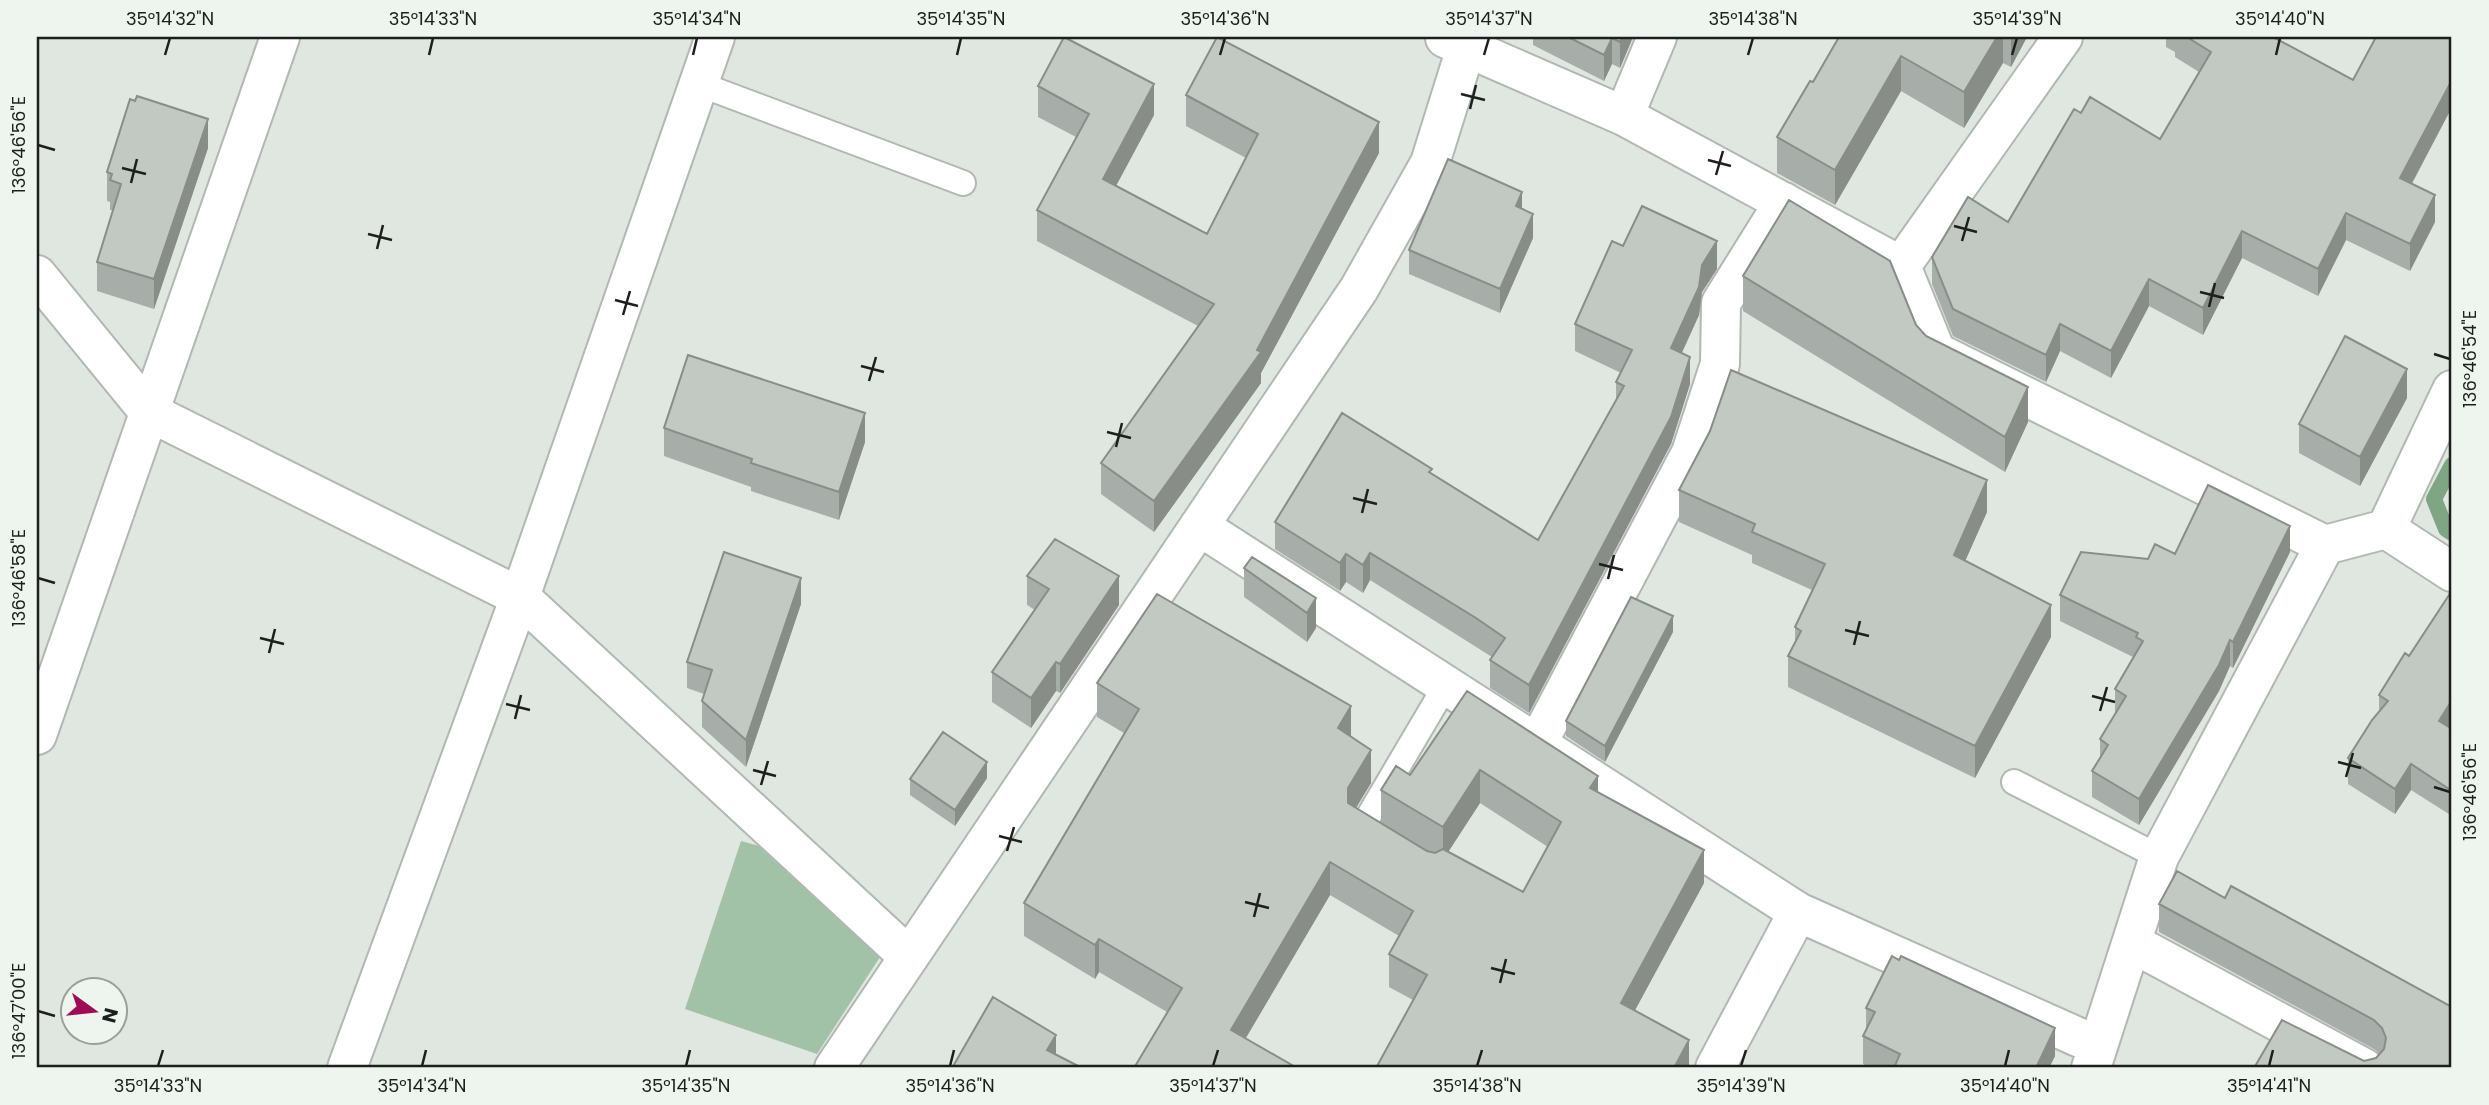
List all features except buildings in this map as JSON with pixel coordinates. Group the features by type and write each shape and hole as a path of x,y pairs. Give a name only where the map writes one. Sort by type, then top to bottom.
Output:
{"street":[{"path":"37,735 280,37"},
{"path":"347,1068 520,597 715,37"},
{"path":"1624,116 1657,37"},
{"path":"1901,266 2063,37"},
{"path":"834,1068 1359,289 1423,174 1459,40 1624,116 1901,266 1936,352 2325,545 2386,529 2452,572"},
{"path":"1537,744 1691,453 1720,363 1721,303 1784,202"},
{"path":"37,275 149,412 520,597 909,957"},
{"path":"2386,529 2452,390"},
{"path":"1199,526 1798,912 2095,1057 2160,857 2325,545"},
{"path":"1715,1068 1798,912"},
{"path":"2132,943 2364,1068"}],"lane":[{"path":"699,84 963,183"},
{"path":"1398,850 1361,829 1446,685"},
{"path":"2014,782 2160,857"}],"green space":[{"path":"741,841 774,850 882,954 817,1054 685,1009"}],"waterway":[{"path":"2452,465 2434,499 2446,529 2452,533"}]}
